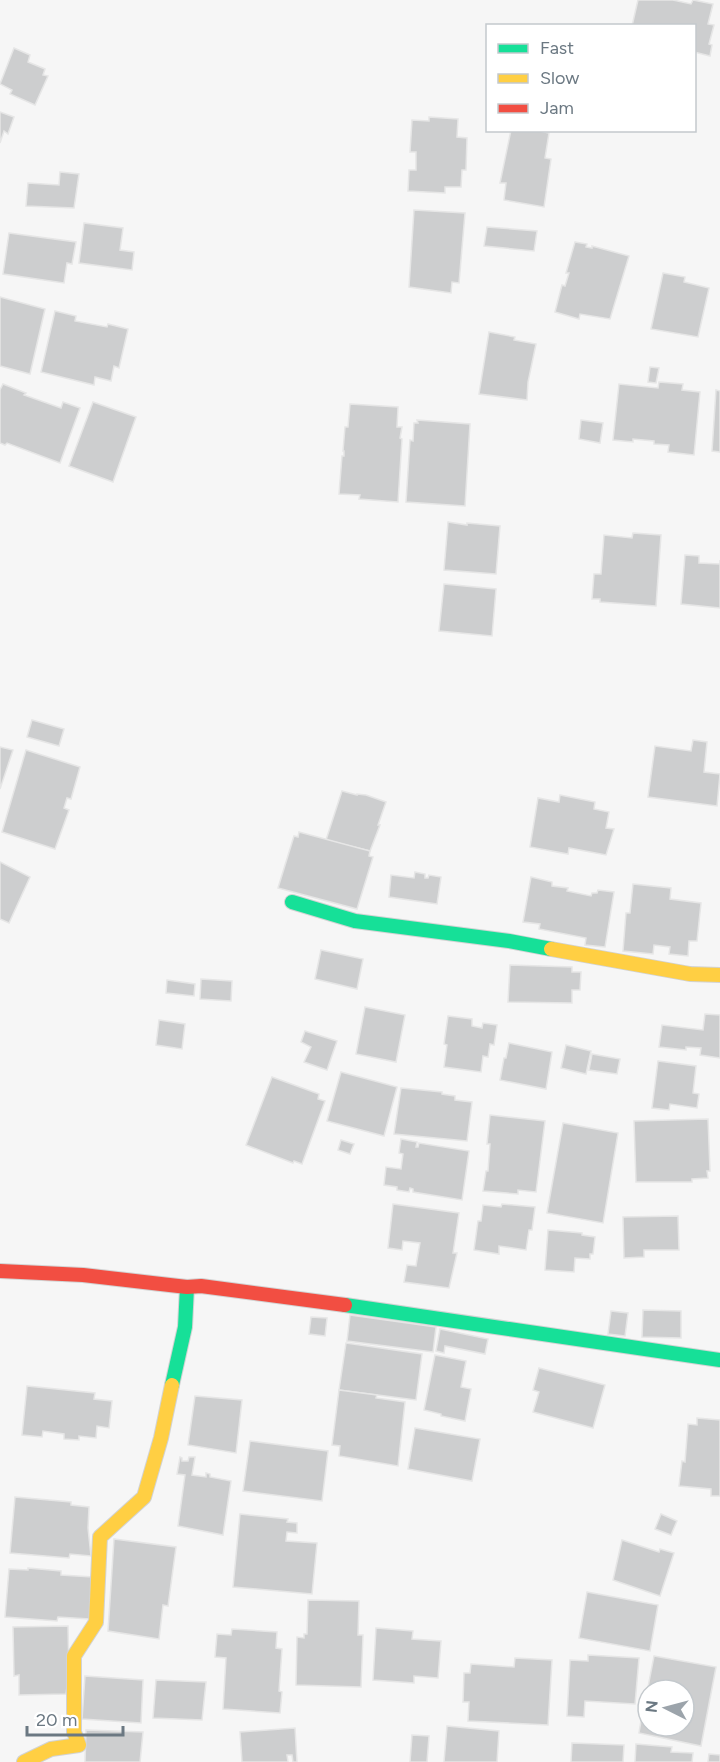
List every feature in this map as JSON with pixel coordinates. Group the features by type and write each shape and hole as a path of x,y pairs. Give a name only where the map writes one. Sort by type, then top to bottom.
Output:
{"street":[{"path":"292,902 355,921 509,941 690,974 720,975"},
{"path":"0,1270 83,1275 187,1287 201,1286 420,1315 720,1360"},
{"path":"24,1762 51,1749 79,1745 74,1732 74,1656 96,1622 100,1537 144,1497 161,1438 185,1327 187,1287"}],"building":[{"path":"638,0 673,0 691,4 693,0 713,4 708,24 714,25 709,44 712,45 710,56 696,52 696,24 632,24"},
{"path":"14,48 30,55 28,62 45,69 43,75 48,76 35,105 10,94 12,90 0,84"},
{"path":"0,112 14,117 8,134 4,131 0,143"},
{"path":"429,117 458,119 457,137 467,138 466,170 462,170 461,187 445,187 445,193 408,191 409,170 416,170 416,152 410,152 412,120 429,121"},
{"path":"511,132 549,133 545,158 551,159 544,207 504,200 506,183 500,183"},
{"path":"60,172 79,174 74,208 26,206 28,183 59,185"},
{"path":"414,210 465,213 459,283 452,282 451,293 409,287"},
{"path":"84,223 123,228 120,250 134,252 132,270 79,263"},
{"path":"487,227 537,231 534,251 484,246"},
{"path":"9,233 76,242 72,264 67,263 64,283 3,274"},
{"path":"575,242 587,244 586,247 592,248 592,246 629,256 610,319 580,314 579,319 555,312 562,285 565,286 569,273 566,273"},
{"path":"663,273 685,277 684,282 709,288 698,337 651,329"},
{"path":"0,297 45,309 30,374 0,366"},
{"path":"55,311 76,316 75,321 107,327 108,324 128,329 119,368 114,366 111,381 95,377 94,385 41,372"},
{"path":"489,332 536,344 528,382 527,400 479,394"},
{"path":"650,367 659,368 656,383 648,382"},
{"path":"659,382 683,384 682,390 700,392 694,455 668,452 669,445 654,444 654,441 613,440 619,384 658,388"},
{"path":"3,384 26,393 24,395 61,408 63,402 80,408 60,463 7,443 5,445 0,443 0,390"},
{"path":"716,390 720,391 720,452 712,451"},
{"path":"93,402 136,417 113,482 69,466"},
{"path":"350,404 398,407 397,427 402,427 400,438 402,439 398,502 359,499 360,495 339,494 345,427 348,427"},
{"path":"417,420 470,424 465,506 406,502 410,440 413,441 414,423 418,423"},
{"path":"581,420 603,423 600,443 579,439"},
{"path":"448,522 500,526 496,574 444,570"},
{"path":"633,533 661,535 656,606 600,602 600,599 592,599 594,574 601,574 604,535 632,538"},
{"path":"685,555 699,556 699,563 720,564 720,608 681,604"},
{"path":"444,584 496,589 492,636 439,631"},
{"path":"32,720 64,729 59,746 27,737"},
{"path":"693,740 707,742 704,772 720,774 717,806 648,797 655,746 691,751"},
{"path":"0,747 13,750 0,789"},
{"path":"26,750 80,767 71,799 67,798 64,808 69,810 55,849 2,832"},
{"path":"342,791 366,795 386,802 370,851 326,840"},
{"path":"560,795 595,802 594,809 609,812 606,828 614,829 606,855 569,848 568,854 530,847 538,798 559,802"},
{"path":"299,832 370,851 369,856 373,857 357,909 278,888 294,836 298,837"},
{"path":"0,862 30,877 9,923 0,919"},
{"path":"415,872 425,874 425,878 429,875 441,877 437,904 389,897 391,875 414,878"},
{"path":"531,877 552,882 552,886 568,888 567,891 591,896 598,890 614,892 605,947 585,945 586,938 539,929 540,924 523,922"},
{"path":"633,884 671,888 670,899 701,903 697,941 689,941 688,956 669,954 670,947 654,945 653,954 623,951 626,913 630,913"},
{"path":"321,950 363,959 357,989 315,979"},
{"path":"510,965 572,967 572,972 581,972 580,990 572,990 572,1003 508,1002"},
{"path":"201,979 232,981 231,1001 200,999"},
{"path":"167,980 195,984 194,996 166,993"},
{"path":"365,1007 405,1015 396,1062 356,1054"},
{"path":"705,1014 720,1015 720,1058 700,1055 701,1048 686,1047 686,1050 659,1047 662,1025 703,1030"},
{"path":"448,1016 472,1019 472,1026 482,1028 483,1023 497,1025 494,1045 490,1044 488,1057 483,1056 481,1072 444,1067"},
{"path":"159,1020 185,1024 182,1049 156,1045"},
{"path":"305,1031 337,1041 327,1070 304,1062 311,1047 301,1042"},
{"path":"509,1043 552,1052 546,1089 500,1080"},
{"path":"566,1045 591,1051 586,1074 561,1068"},
{"path":"592,1054 620,1059 617,1074 589,1070"},
{"path":"658,1061 696,1066 693,1093 699,1094 697,1108 670,1104 669,1110 652,1108"},
{"path":"341,1072 397,1087 384,1136 327,1121"},
{"path":"272,1077 319,1094 318,1099 325,1101 302,1164 294,1161 293,1163 246,1145"},
{"path":"401,1088 442,1092 442,1094 455,1096 455,1100 472,1102 467,1141 394,1134"},
{"path":"490,1115 545,1121 536,1192 518,1190 518,1194 483,1191 486,1171 488,1171 490,1144 487,1144"},
{"path":"708,1119 710,1171 707,1171 708,1178 692,1179 692,1182 636,1182 634,1121"},
{"path":"563,1123 618,1133 603,1223 547,1213"},
{"path":"401,1139 417,1142 416,1147 419,1143 469,1151 462,1200 413,1192 410,1188 409,1192 397,1190 397,1187 384,1185 386,1167 401,1169 403,1154 399,1153"},
{"path":"341,1140 354,1144 350,1154 338,1150"},
{"path":"393,1204 459,1213 453,1253 457,1253 449,1288 404,1282 407,1265 416,1266 420,1243 403,1241 402,1250 388,1248"},
{"path":"502,1204 535,1207 526,1250 499,1246 499,1254 474,1250 483,1205 501,1207"},
{"path":"678,1216 679,1250 644,1250 644,1257 624,1258 623,1217"},
{"path":"548,1230 582,1233 582,1235 595,1237 593,1254 590,1254 590,1259 575,1258 574,1272 545,1270"},
{"path":"643,1310 681,1311 681,1338 642,1337"},
{"path":"611,1311 628,1313 625,1336 608,1334"},
{"path":"350,1315 436,1327 433,1352 347,1341"},
{"path":"311,1317 327,1318 325,1336 309,1334"},
{"path":"440,1329 488,1339 485,1354 445,1346 444,1353 436,1351"},
{"path":"346,1343 422,1354 416,1400 339,1390"},
{"path":"435,1355 466,1361 461,1387 471,1389 465,1421 424,1410"},
{"path":"539,1368 605,1385 593,1428 533,1412 539,1392 533,1390"},
{"path":"27,1386 95,1393 94,1399 112,1401 109,1428 97,1426 96,1438 79,1436 79,1440 64,1439 64,1434 43,1431 42,1437 22,1435"},
{"path":"339,1390 377,1395 376,1398 405,1402 398,1466 339,1456 340,1446 332,1445"},
{"path":"195,1396 242,1400 236,1453 188,1445"},
{"path":"697,1418 720,1420 720,1496 711,1496 711,1489 679,1486 682,1461 685,1462 688,1424 697,1425"},
{"path":"415,1428 480,1439 472,1481 408,1469"},
{"path":"250,1441 328,1451 322,1501 243,1491"},
{"path":"180,1457 182,1461 188,1461 189,1457 195,1457 192,1475 206,1477 206,1473 210,1474 210,1477 231,1481 223,1535 178,1526 185,1475 177,1474"},
{"path":"15,1497 71,1502 71,1505 89,1507 88,1528 91,1556 70,1554 69,1558 10,1553"},
{"path":"240,1514 288,1519 287,1522 297,1523 297,1533 287,1532 286,1541 317,1543 312,1594 233,1587"},
{"path":"661,1514 677,1521 671,1535 655,1529"},
{"path":"114,1539 176,1547 168,1606 163,1605 159,1639 108,1631"},
{"path":"622,1540 659,1552 660,1549 674,1553 660,1596 613,1580"},
{"path":"28,1568 61,1571 61,1575 93,1577 90,1619 58,1617 57,1621 5,1617 9,1569 28,1570"},
{"path":"587,1592 658,1605 650,1651 579,1638"},
{"path":"308,1600 359,1601 358,1635 363,1635 361,1687 296,1685 297,1637 304,1638 304,1634 307,1634"},
{"path":"68,1626 69,1673 66,1694 19,1695 19,1675 14,1676 13,1627"},
{"path":"376,1628 413,1631 412,1639 441,1641 438,1678 414,1676 414,1683 373,1680"},
{"path":"232,1629 277,1632 276,1648 282,1649 280,1713 223,1709 226,1658 215,1657 217,1634 231,1635"},
{"path":"588,1655 639,1658 635,1704 585,1701 584,1717 567,1716 570,1660 588,1661"},
{"path":"654,1656 716,1667 701,1746 663,1738 696,1738 696,1678 650,1678"},
{"path":"515,1658 552,1660 548,1725 468,1721 469,1702 463,1702 464,1673 470,1673 471,1664 514,1667"},
{"path":"85,1676 143,1680 141,1723 82,1719"},
{"path":"156,1680 206,1682 202,1720 153,1718"},
{"path":"447,1726 499,1731 497,1762 444,1762"},
{"path":"295,1728 297,1762 293,1762 292,1755 287,1755 288,1762 242,1762 240,1732"},
{"path":"86,1730 143,1732 140,1762 85,1762"},
{"path":"412,1735 429,1736 427,1762 410,1762"},
{"path":"572,1743 624,1745 623,1762 571,1762"},
{"path":"636,1744 672,1747 671,1752 693,1753 692,1762 635,1762"},
{"path":"709,1754 720,1755 720,1762 708,1762"}],"traffic: fast":[{"path":"292,902 355,921 509,941 551,949"},
{"path":"172,1385 185,1327 187,1287"},
{"path":"345,1305 720,1360"}],"traffic: slow":[{"path":"551,949 690,974 720,975"},
{"path":"24,1762 51,1749 79,1745 74,1732 74,1656 96,1622 100,1537 144,1497 161,1438 172,1385"}],"traffic: jam":[{"path":"0,1271 83,1275 187,1287 201,1286 345,1305"}]}
